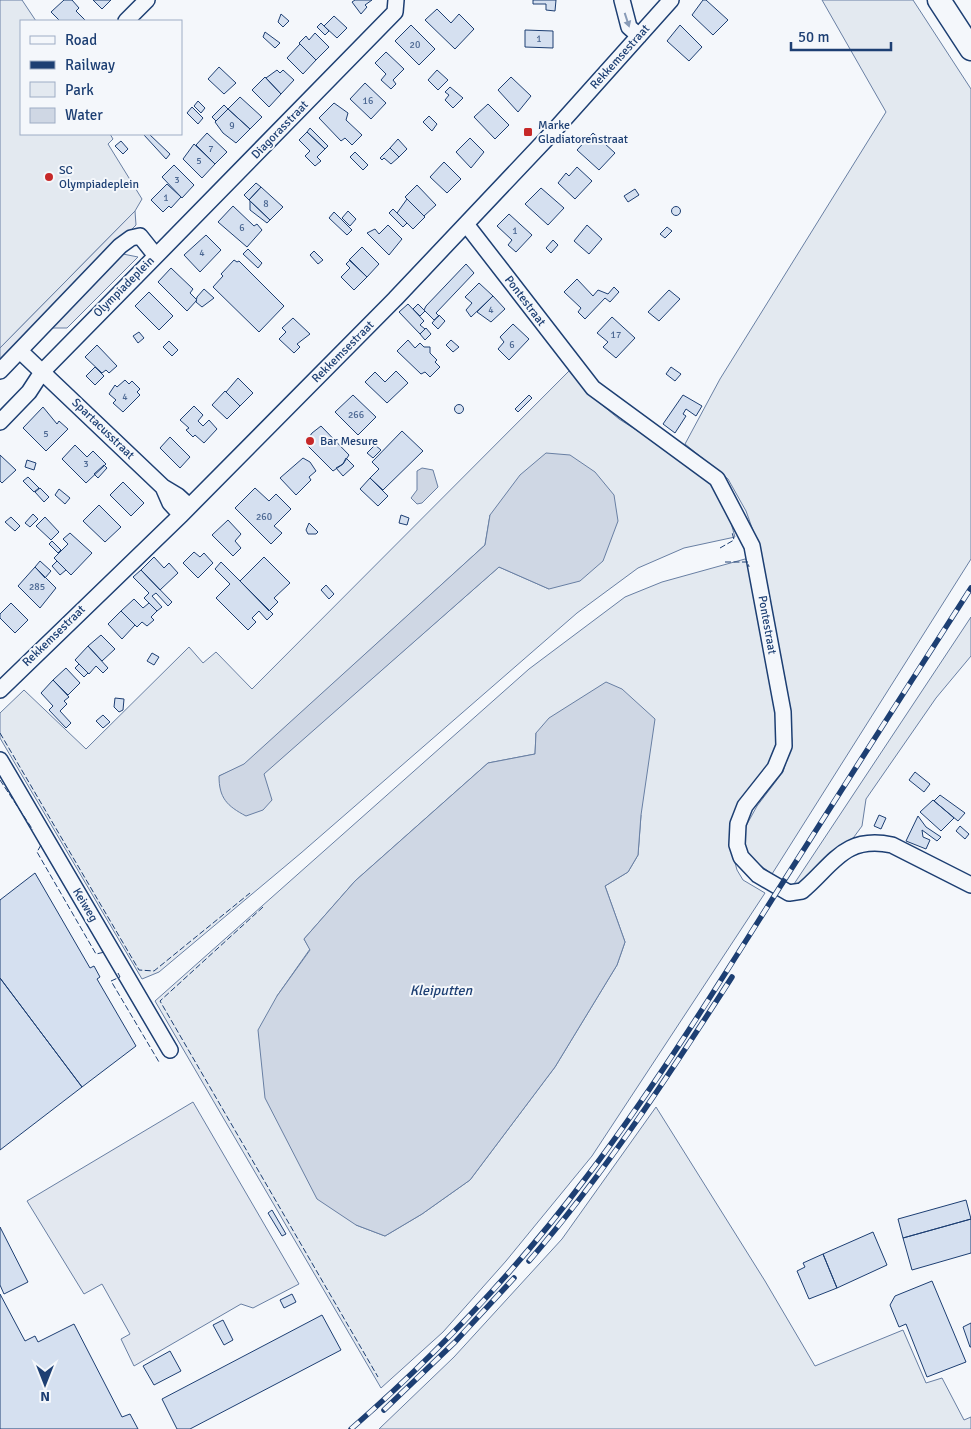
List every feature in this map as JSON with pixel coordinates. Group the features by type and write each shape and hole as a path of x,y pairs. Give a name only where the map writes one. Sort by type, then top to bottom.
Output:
{"highway":[{"path":"939,0 971,49"}],"street":[{"path":"127,20 147,0"},
{"name":"Diagorasstraat","path":"156,256 395,12 396,0"},
{"path":"622,0 629,27 639,36"},
{"name":"Rekkemsestraat","path":"0,690 185,510 395,299 639,36 669,1"},
{"name":"Pontestraat","path":"466,224 593,388 717,479 752,546 783,712 784,746 775,768 745,806 738,824 737,845 741,857 748,867 768,882 786,891 802,891 836,857 854,846 879,842 892,845 971,885"},
{"name":"Olympiadeplein","path":"0,371 120,246 131,238 140,236 156,256 42,372 29,392 0,422"},
{"path":"20,351 42,372"},
{"name":"Spartacusstraat","path":"42,372 163,487 170,503 185,510"},
{"name":"Keiweg","path":"0,760 170,1050"}],"green space":[{"name":"SC Olympiadeplein","path":"0,0 22,0 35,20 20,20 20,135 111,135 113,139 108,144 142,199 135,211 0,348"},
{"path":"822,0 913,0 971,89 971,559 772,874 745,854 743,844 746,826 757,806 783,772 792,741 785,679 759,547 746,511 728,479 685,444 720,379 886,112"},
{"path":"569,371 596,400 619,419 660,445 714,486 727,509 735,537 684,548 638,568 577,613 301,853 159,972 142,979 0,738 0,713 24,690 86,749 189,647 203,663 216,652 252,689","holes":["490,515 549,589 499,567 263,774 219,776 244,765 485,545"]},
{"path":"745,559 750,562 779,724 780,745 732,834 737,870 743,880 765,893 592,1156 506,1261 443,1332 381,1388 155,1001 529,669 625,597 662,582","holes":["536,733 641,815 638,855 628,872 605,886 625,942 617,965 555,1067 470,1180 422,1214 385,1236 356,1225 277,996 310,949 304,939 355,881 488,763 535,754"]},
{"path":"971,617 971,656 936,698 866,799 862,826 851,841 798,885 794,884"},
{"path":"656,1107 765,1281 815,1366 903,1330 926,1383 942,1378 964,1420 971,1417 971,1429 379,1429 454,1357 562,1239"}],"shaded area":[{"path":"135,211 136,225 0,363 0,348"},
{"path":"123,254 138,257 67,328 51,328"},
{"path":"193,1102 299,1284 253,1308 241,1304 134,1366 121,1339 130,1334 102,1284 84,1294 27,1201"}],"water":[{"path":"546,453 570,455 595,472 614,495 618,521 603,561 580,581 549,589 499,567 264,774 272,800 263,810 246,816 229,805 223,796 219,784 219,776 244,764 485,545 490,515 520,475"},
{"path":"422,468 433,470 438,487 422,503 417,504 411,498 417,490 417,471"},
{"name":"Kleiputten","path":"606,682 622,689 655,719 641,815 638,855 628,872 605,886 625,942 617,965 555,1067 470,1180 422,1214 385,1236 356,1225 317,1199 265,1098 258,1030 277,996 310,950 304,939 355,881 488,763 535,754 536,733 549,718"}],"building":[{"path":"64,0 72,0 79,8 76,11 85,20 59,20 51,12"},
{"path":"93,0 111,0 102,9"},
{"path":"355,0 372,0 365,5 367,7 361,14 352,2"},
{"path":"533,0 556,0 555,11 546,10 546,4 533,4"},
{"path":"703,0 706,0 728,20 713,35 692,15"},
{"path":"437,9 451,23 459,14 474,29 455,49 425,20"},
{"path":"281,14 289,21 283,27 278,22"},
{"path":"334,16 347,28 337,38 324,26"},
{"path":"321,23 329,31 325,35 317,27"},
{"path":"411,25 435,49 419,65 395,41"},
{"path":"680,25 702,47 689,61 667,41"},
{"path":"525,30 553,31 553,48 525,47"},
{"path":"265,32 280,43 275,48 263,37"},
{"path":"315,33 329,47 316,60 299,43 306,36 309,40"},
{"path":"300,44 316,60 303,74 287,58"},
{"path":"386,52 404,69 393,80 396,84 391,89 381,80 386,74 375,63"},
{"path":"219,67 236,83 224,94 208,79"},
{"path":"277,70 280,73 283,70 294,80 281,94 266,78"},
{"path":"437,70 448,80 438,90 428,80"},
{"path":"265,77 281,94 269,107 252,90"},
{"path":"511,77 531,96 518,112 498,90"},
{"path":"365,83 386,103 371,119 350,99"},
{"path":"450,87 463,98 453,108 445,100 449,95 445,92"},
{"path":"240,97 262,117 250,129 228,109"},
{"path":"198,101 205,108 201,113 194,106"},
{"path":"334,103 348,113 346,120 362,135 352,145 345,138 341,141 319,118"},
{"path":"488,104 509,125 495,139 474,117"},
{"path":"224,105 228,109 216,121 212,117"},
{"path":"192,107 203,118 198,124 187,113"},
{"path":"228,109 250,129 236,143 223,133 215,122"},
{"path":"429,116 437,124 432,131 423,122"},
{"path":"310,128 328,146 325,149 307,132"},
{"path":"307,132 325,149 317,157 321,161 315,166 305,156 310,151 299,140"},
{"path":"207,133 227,152 215,164 196,145"},
{"path":"593,133 615,153 599,170 577,150"},
{"path":"144,135 150,135 170,154 166,159"},
{"path":"470,138 484,152 471,168 456,152"},
{"path":"398,139 407,149 399,157 390,148"},
{"path":"121,141 128,149 123,154 115,146"},
{"path":"194,144 215,164 202,178 183,159"},
{"path":"390,148 399,157 391,164 384,158 382,160 380,158"},
{"path":"355,152 368,165 363,170 350,157"},
{"path":"444,162 461,179 447,193 430,177"},
{"path":"174,165 194,185 182,198 162,177"},
{"path":"577,167 592,181 575,199 558,183 566,173 569,176"},
{"path":"256,183 261,187 249,200 244,195"},
{"path":"167,184 181,197 171,208 169,206 163,212 151,200"},
{"path":"417,185 436,205 424,216 405,197"},
{"path":"261,187 283,207 270,220 249,200"},
{"path":"541,188 564,208 548,225 525,204"},
{"path":"635,189 639,195 628,202 624,196"},
{"path":"407,199 425,217 413,229 397,213"},
{"path":"250,201 270,220 267,223 250,210"},
{"path":"233,206 254,226 257,224 262,230 247,247 218,222"},
{"path":"676,206 681,211 676,216 671,211"},
{"path":"393,209 407,223 403,227 389,213"},
{"path":"348,211 356,219 350,226 342,218"},
{"path":"334,212 352,230 347,235 329,218"},
{"path":"509,214 532,235 516,252 508,245 512,240 497,226"},
{"path":"388,225 402,239 389,255 367,233 375,229 379,234"},
{"path":"587,225 602,239 589,254 574,241"},
{"path":"667,227 672,231 665,238 660,234"},
{"path":"206,235 221,250 200,272 184,255"},
{"path":"553,240 558,245 551,253 546,248"},
{"path":"362,247 379,264 367,277 349,260"},
{"path":"248,249 262,263 258,268 243,254"},
{"path":"314,251 323,260 318,264 310,255"},
{"path":"234,260 239,261 284,306 259,332 213,287 223,276 221,274"},
{"path":"350,260 367,277 354,290 341,277 350,268 346,264"},
{"path":"466,264 474,273 436,313 439,316 434,320 424,310 426,306"},
{"path":"171,268 193,289 190,293 197,300 187,311 158,282"},
{"path":"577,279 593,296 598,290 608,294 614,287 619,292 610,302 605,298 585,319 578,312 581,308 564,292"},
{"path":"479,283 493,296 471,317 466,310 472,303 465,297"},
{"path":"204,289 214,298 202,307 196,302 197,297"},
{"path":"669,290 680,299 659,321 648,312"},
{"path":"149,292 173,316 159,330 135,306"},
{"path":"493,296 505,309 491,322 477,312"},
{"path":"408,304 424,321 420,325 425,329 420,334 399,312"},
{"path":"418,304 425,311 420,316 413,309"},
{"path":"439,315 445,321 438,329 432,323"},
{"path":"612,317 635,338 616,358 603,347 608,342 597,333"},
{"path":"293,318 310,334 297,344 300,347 294,353 279,339 286,332 282,328"},
{"path":"513,324 529,339 509,360 498,349 504,342 500,337"},
{"path":"426,328 431,334 425,340 420,334"},
{"path":"139,332 144,338 138,343 133,336"},
{"path":"408,340 415,348 420,343 424,347 430,347 430,353 437,360 435,362 440,367 430,377 425,372 421,374 397,351"},
{"path":"451,340 459,347 453,352 446,345"},
{"path":"169,341 178,350 172,356 163,347"},
{"path":"97,345 117,366 109,373 106,370 102,373 85,357"},
{"path":"95,367 104,376 95,385 86,376"},
{"path":"671,367 681,374 675,381 666,374"},
{"path":"396,371 408,383 387,403 365,382 375,372 385,382"},
{"path":"238,378 253,393 240,406 226,392"},
{"path":"125,380 129,384 132,381 140,389 137,392 140,395 123,412 113,403 116,400 109,394 115,385 117,387"},
{"path":"225,391 240,406 227,419 212,405"},
{"path":"353,395 376,417 358,435 335,412"},
{"path":"529,395 532,398 518,412 515,409"},
{"path":"683,395 702,406 696,416 686,409 683,414 686,416 675,433 663,424"},
{"path":"459,404 464,409 459,414 454,409"},
{"path":"194,406 203,415 198,421 203,426 209,420 217,429 204,443 195,435 193,437 186,430 189,428 180,420"},
{"path":"43,407 57,424 59,421 68,429 46,451 23,428"},
{"path":"321,426 349,455 343,464 333,471 305,443 312,433"},
{"path":"402,431 423,451 383,490 370,478 379,469 372,462"},
{"path":"170,437 190,457 180,468 160,448"},
{"path":"75,445 87,457 93,451 106,464 86,483 62,459"},
{"path":"375,445 381,450 373,458 367,453"},
{"path":"0,455 16,470 2,483 0,481"},
{"path":"303,458 310,462 316,471 309,477 311,480 296,495 280,478"},
{"path":"346,458 354,466 343,476 336,468 343,464"},
{"path":"27,460 36,463 34,470 25,467"},
{"path":"104,465 107,468 98,478 94,474"},
{"path":"28,477 39,488 34,492 23,481"},
{"path":"370,478 388,496 378,506 360,489"},
{"path":"123,482 144,503 131,516 110,495"},
{"path":"40,488 49,497 44,502 35,492"},
{"path":"255,488 269,501 276,494 291,509 274,526 282,533 271,544 235,508"},
{"path":"59,489 70,498 65,504 55,495"},
{"path":"99,505 121,527 105,542 83,521"},
{"path":"33,514 38,519 30,527 25,523"},
{"path":"401,515 409,518 407,525 399,523"},
{"path":"11,517 20,526 15,531 5,522"},
{"path":"45,517 59,532 51,540 36,526"},
{"path":"228,520 241,534 235,541 241,548 233,556 212,535"},
{"path":"309,523 318,532 316,534 308,534 306,530"},
{"path":"70,533 92,553 71,575 54,558 68,544 63,539"},
{"path":"52,541 61,550 58,553 49,544"},
{"path":"194,552 200,557 204,553 213,563 198,578 183,563"},
{"path":"154,557 164,568 169,563 178,573 160,590 141,570"},
{"path":"264,557 290,583 274,598 278,602 269,611 240,581"},
{"path":"40,561 51,571 45,578 35,567"},
{"path":"57,561 66,570 60,575 52,566"},
{"path":"221,562 273,614 267,620 259,611 252,618 256,622 248,630 216,598 230,584 215,569"},
{"path":"35,567 56,588 40,608 18,586"},
{"path":"141,570 172,602 168,606 156,593 152,596 162,607 157,611 144,598 149,593 133,577"},
{"path":"326,585 334,594 329,599 321,590"},
{"path":"134,599 143,608 149,603 157,611 151,617 154,620 147,626 142,622 137,627 121,611"},
{"path":"11,603 28,620 15,633 0,618 0,614"},
{"path":"121,611 135,625 122,639 108,624"},
{"path":"101,635 115,649 102,661 88,646"},
{"path":"88,646 108,668 103,673 96,666 89,674 75,660"},
{"path":"152,653 159,657 154,665 147,661"},
{"path":"79,664 88,673 84,677 75,668"},
{"path":"66,668 80,683 68,695 53,680"},
{"path":"53,680 69,697 64,701 67,704 60,711 71,723 66,728 49,710 53,706 41,693"},
{"path":"115,698 124,699 123,710 119,712 114,707"},
{"path":"103,715 110,722 103,728 96,721"},
{"path":"915,772 930,784 924,792 909,780"},
{"path":"940,795 965,813 958,821 934,801"},
{"path":"933,800 954,818 941,831 920,812"},
{"path":"879,815 886,818 881,829 874,826"},
{"path":"918,816 926,827 941,837 937,841 922,830 923,837 930,840 926,849 906,841"},
{"path":"960,826 969,834 965,839 956,831"},
{"path":"35,873 90,968 94,966 100,977 97,979 136,1046 82,1087 0,978 0,900"},
{"path":"0,978 82,1087 0,1150"},
{"path":"966,1200 971,1219 903,1238 898,1219"},
{"path":"272,1210 286,1234 282,1236 268,1213"},
{"path":"971,1219 971,1253 912,1270 903,1238"},
{"path":"0,1227 28,1282 4,1294 0,1285"},
{"path":"873,1232 887,1265 837,1288 823,1254"},
{"path":"823,1254 837,1288 809,1299 797,1271 805,1267 803,1263"},
{"path":"932,1281 966,1362 927,1377 906,1324 899,1327 890,1305 895,1296"},
{"path":"0,1294 25,1341 35,1336 38,1342 74,1324 122,1417 130,1414 138,1429 0,1429"},
{"path":"292,1294 296,1302 284,1308 280,1300"},
{"path":"322,1315 341,1350 190,1429 177,1429 162,1399"},
{"path":"223,1320 233,1340 224,1345 213,1325"},
{"path":"971,1323 971,1347 970,1347 963,1327"},
{"path":"170,1351 181,1371 154,1385 143,1366"}],"railway":[{"path":"351,1429 445,1341 503,1279 559,1213 611,1144 708,1000 971,588"},
{"path":"529,1261 557,1228 610,1158 660,1087 732,977"},
{"path":"384,1410 455,1342 514,1278"}],"fence":[{"path":"720,548 734,540 732,532"},
{"path":"725,562 748,562 749,567"},
{"path":"0,733 139,970 154,971 250,893"},
{"path":"0,780 33,830"},
{"path":"41,845 37,852 96,954 105,952"},
{"path":"263,907 160,1001 378,1377"},
{"path":"118,973 120,977 111,981 159,1062"}],"place":[{"name":"Marke Gladiatorenstraat","path":"528,132"},
{"name":"SC Olympiadeplein","path":"49,177"},
{"name":"Bar Mesure","path":"310,441"}]}
